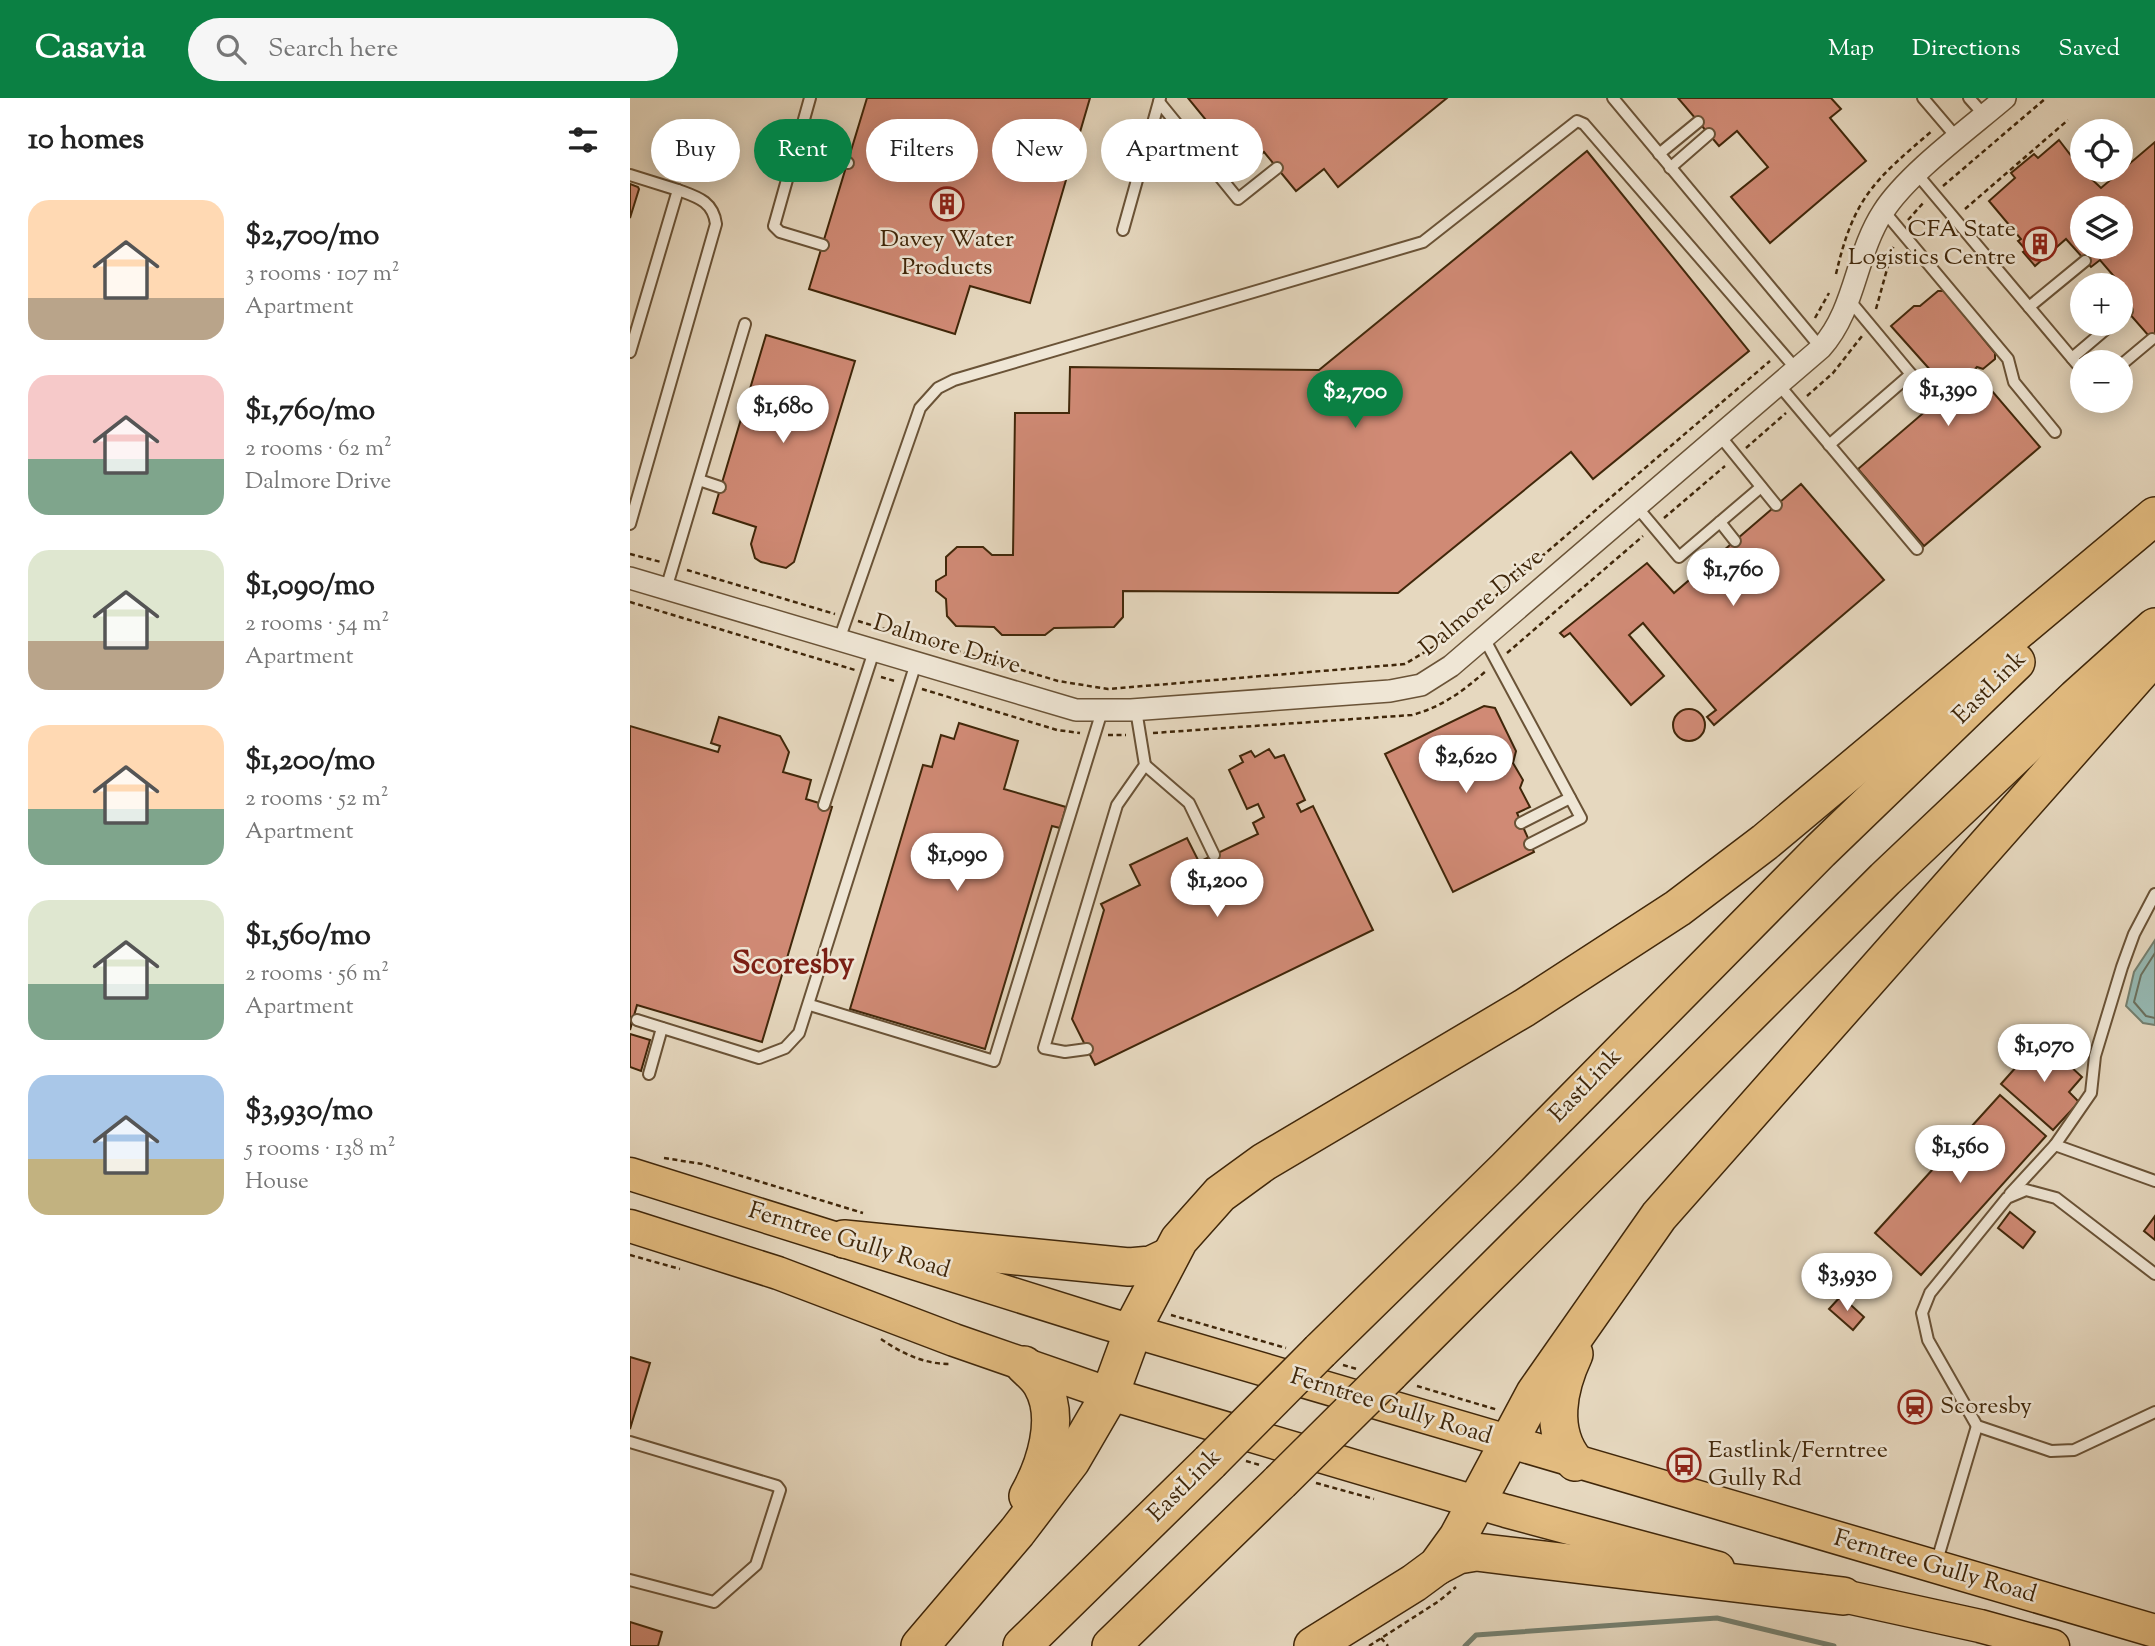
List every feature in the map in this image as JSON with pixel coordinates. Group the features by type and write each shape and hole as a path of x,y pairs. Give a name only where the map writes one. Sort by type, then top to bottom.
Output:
{"highway":[{"path":"920,1646 1055,1483 1110,1394 1139,1319 1170,1256 1205,1208 1246,1173 1541,998 1640,934 1720,877 2007,643 2155,516"},
{"name":"EastLink","path":"1022,1646 1506,1169 1820,851 2155,530"},
{"path":"1111,1646 1280,1482 1885,879 2155,627"},
{"path":"1437,1566 1458,1537 1556,1360 1658,1216 2155,655"},
{"path":"844,1239 1129,1268 1151,1265 1170,1256"},
{"path":"1575,1462 1560,1437 1559,1405 1564,1378 1578,1345 1624,1264"},
{"path":"994,1559 1034,1486 1047,1447 1047,1398 1042,1385 1024,1365"},
{"path":"1313,1646 1415,1583 1437,1566 1458,1555 1476,1552 1843,1596"}],"main road":[{"name":"Ferntree Gully Road","path":"630,1174 844,1239 1139,1319 1516,1430 1575,1462 2155,1630"},
{"name":"Ferntree Gully Road","path":"630,1226 778,1273 1024,1365 1110,1394 1661,1553 1980,1626 2053,1646"}],"street":[{"name":"Dalmore Drive","path":"630,578 1058,705 1102,711 1136,710 1412,687 1441,674 1821,348 1840,322 1850,301 1871,233 1883,211 1917,174 2006,98"}],"lane":[{"path":"804,119 810,98"},
{"path":"1613,98 1821,348"},
{"path":"1923,98 1958,139"},
{"path":"1969,98 1985,116"},
{"path":"1160,100 1238,199 1278,168"},
{"path":"1123,230 1160,100"},
{"path":"839,640 920,408 938,388 954,380 1423,242 1577,121 1584,124 1797,370"},
{"path":"1659,154 1698,122"},
{"path":"1670,168 1709,134"},
{"path":"1917,174 2070,356"},
{"path":"630,176 705,201 713,212 716,223 630,524"},
{"path":"786,182 774,226 780,232 823,245"},
{"path":"630,352 678,190"},
{"path":"1883,211 2008,359 2014,382 2055,432"},
{"path":"2029,307 2085,261"},
{"path":"1850,301 1935,403"},
{"path":"666,589 745,324"},
{"path":"2081,350 2098,336"},
{"path":"2133,355 2152,339"},
{"path":"1829,444 1911,374"},
{"path":"1779,385 1917,549"},
{"path":"1720,436 1776,506"},
{"path":"699,480 720,487"},
{"path":"1637,507 1679,557 1761,487"},
{"path":"1720,522 1735,541"},
{"path":"1484,638 1581,818 1530,844"},
{"path":"824,805 874,651"},
{"path":"637,1020 750,1056 769,1056 785,1048 799,1033 916,663"},
{"path":"1136,710 1145,765 1189,803 1214,855"},
{"path":"810,1005 994,1061 1102,711"},
{"path":"1087,1049 1065,1052 1044,1048 1117,805 1145,765"},
{"path":"1521,823 1570,798"},
{"path":"2155,894 2134,934 2122,967 2095,1056 2091,1093 2083,1108 1930,1293 1922,1313 1928,1340 1977,1426 2063,1453 2155,1412"},
{"path":"649,1074 662,1028"},
{"path":"2055,1145 2155,1181"},
{"path":"2007,1198 2025,1190 2056,1198 2155,1274"},
{"path":"1936,1567 1977,1426"},
{"path":"630,1442 777,1486 780,1490 756,1565 713,1602 630,1580"}],"path":[{"path":"630,602 1057,730 1095,735 1412,715 1442,705 1460,693 1833,373 1854,349 1869,325 1893,248 1911,215 2046,98"},
{"path":"1955,218 2068,120"},
{"path":"1835,278 1846,233 1870,189 1896,161 1943,121"},
{"path":"1806,330 1821,309 1832,286"},
{"path":"630,554 1058,681 1087,687 1108,689 1220,681 1405,664 1424,655 1443,641 1781,352"},
{"path":"1139,1319 1316,1354 1505,1410 1516,1430"},
{"path":"1369,1646 1381,1638 1388,1646"}],"water":[{"path":"2155,940 2155,1025 2143,1023 2126,1006 2134,972"}],"building":[{"name":"Davey Water Products","path":"867,98 1090,98 1084,119 992,119 992,182 1065,182 1030,303 970,286 955,334 809,289 841,182 852,182 852,147"},
{"path":"1188,98 1447,98 1338,187 1324,169 1296,191 1263,153 1263,119 1205,119"},
{"path":"1678,98 1831,98 1841,109 1830,118 1866,161 1770,243 1731,197 1768,167 1737,131 1719,146"},
{"name":"CFA State Logistics Centre","path":"2059,140 2070,154 2070,182 2095,182 2101,188 2108,182 2133,182 2133,161 2155,142 2155,343 2133,318 2133,273 2111,273 2100,260 2091,267 2084,259 2133,259 2133,196 2070,196 2070,243 2066,239 2035,266 2023,252 2026,250 2018,241 2021,239 1989,201 2015,178 2011,173 2034,154 2038,158"},
{"path":"1587,151 1749,351 1593,479 1571,452 1398,593 1123,591 1123,617 1114,627 1054,628 1045,635 1002,635 994,627 956,626 947,616 946,599 936,591 936,581 946,575 946,557 957,547 983,547 992,555 1013,555 1015,413 1069,413 1070,367 1319,370"},
{"path":"630,184 639,189 630,218"},
{"path":"1938,291 1944,291 1995,353 1995,359 1983,369 1977,367 1974,370 2040,447 1924,546 1858,469 1949,391 1891,326 1914,306 1920,306"},
{"path":"766,335 855,361 794,562 786,568 755,558 751,544 756,527 713,513"},
{"path":"1801,484 1884,580 1714,725 1707,717 1716,710 1643,623 1629,635 1664,676 1631,705 1570,633 1564,637 1560,633 1647,563 1674,593"},
{"path":"1484,706 1495,708 1516,751 1513,763 1523,780 1520,788 1530,807 1517,813 1534,852 1453,892 1385,754"},
{"path":"1689,709 1700,714 1705,725 1700,736 1689,741 1678,736 1673,725 1678,714"},
{"path":"719,717 780,736 789,752 783,772 811,780 806,799 832,807 762,1042 637,1005 630,1030 630,726 718,752 720,746 711,743"},
{"path":"959,723 1018,741 1004,789 1066,807 1060,828 1052,826 985,1049 850,1009 923,765 932,767 941,735 954,739"},
{"path":"1269,749 1275,758 1284,755 1305,800 1297,804 1301,812 1313,806 1373,930 1095,1065 1072,1019 1104,910 1101,904 1140,885 1130,865 1187,838 1199,862 1258,834 1253,823 1264,817 1258,804 1247,809 1229,770 1243,762 1240,756 1251,751 1255,757"},
{"path":"630,1034 650,1040 641,1071 630,1067"},
{"path":"2041,1039 2082,1077 2069,1092 2079,1102 2053,1130 2001,1084"},
{"path":"2000,1095 2046,1136 1921,1275 1875,1233"},
{"path":"2010,1212 2035,1232 2023,1248 1998,1228"},
{"path":"2155,1216 2155,1240 2144,1231"},
{"path":"1841,1296 1864,1317 1853,1330 1829,1309"},
{"path":"630,1357 650,1363 630,1429"},
{"path":"630,1622 662,1632 658,1646 630,1646"}],"waterway":[{"path":"1465,1646 1476,1635 1717,1618 1834,1646"}],"place":[{"name":"Davey Water Products","path":"947,204"},
{"name":"CFA State Logistics Centre","path":"2040,244"},
{"name":"Scoresby","path":"1915,1407"},
{"name":"Eastlink/Ferntree Gully Rd","path":"1684,1465"}],"district":[{"name":"Scoresby","path":"793,965"}]}
